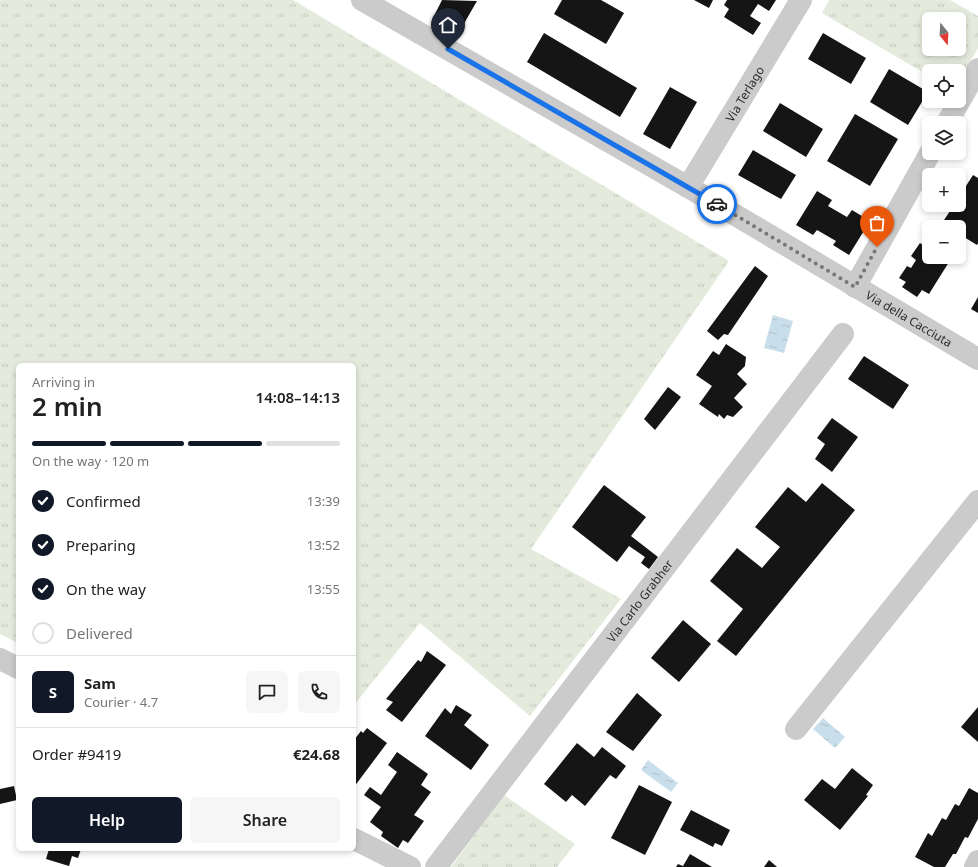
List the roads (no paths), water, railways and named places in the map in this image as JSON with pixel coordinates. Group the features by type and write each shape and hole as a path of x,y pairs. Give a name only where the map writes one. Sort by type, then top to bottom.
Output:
{"street":[{"name":"Via della Cacciuta","path":"362,0 385,6 978,359"},
{"name":"Via Terlago","path":"688,187 801,0"},
{"path":"951,116 978,69"},
{"path":"855,287 926,160"},
{"name":"Via Carlo Grabher","path":"436,867 843,334"},
{"path":"796,729 978,501"},
{"path":"0,659 16,667"},
{"path":"356,840 410,867"},
{"path":"975,867 978,861"}],"water":[{"path":"773,315 793,321 784,353 764,348"},
{"path":"823,718 845,737 835,748 813,729"},
{"path":"648,760 678,783 671,792 641,770"}]}
